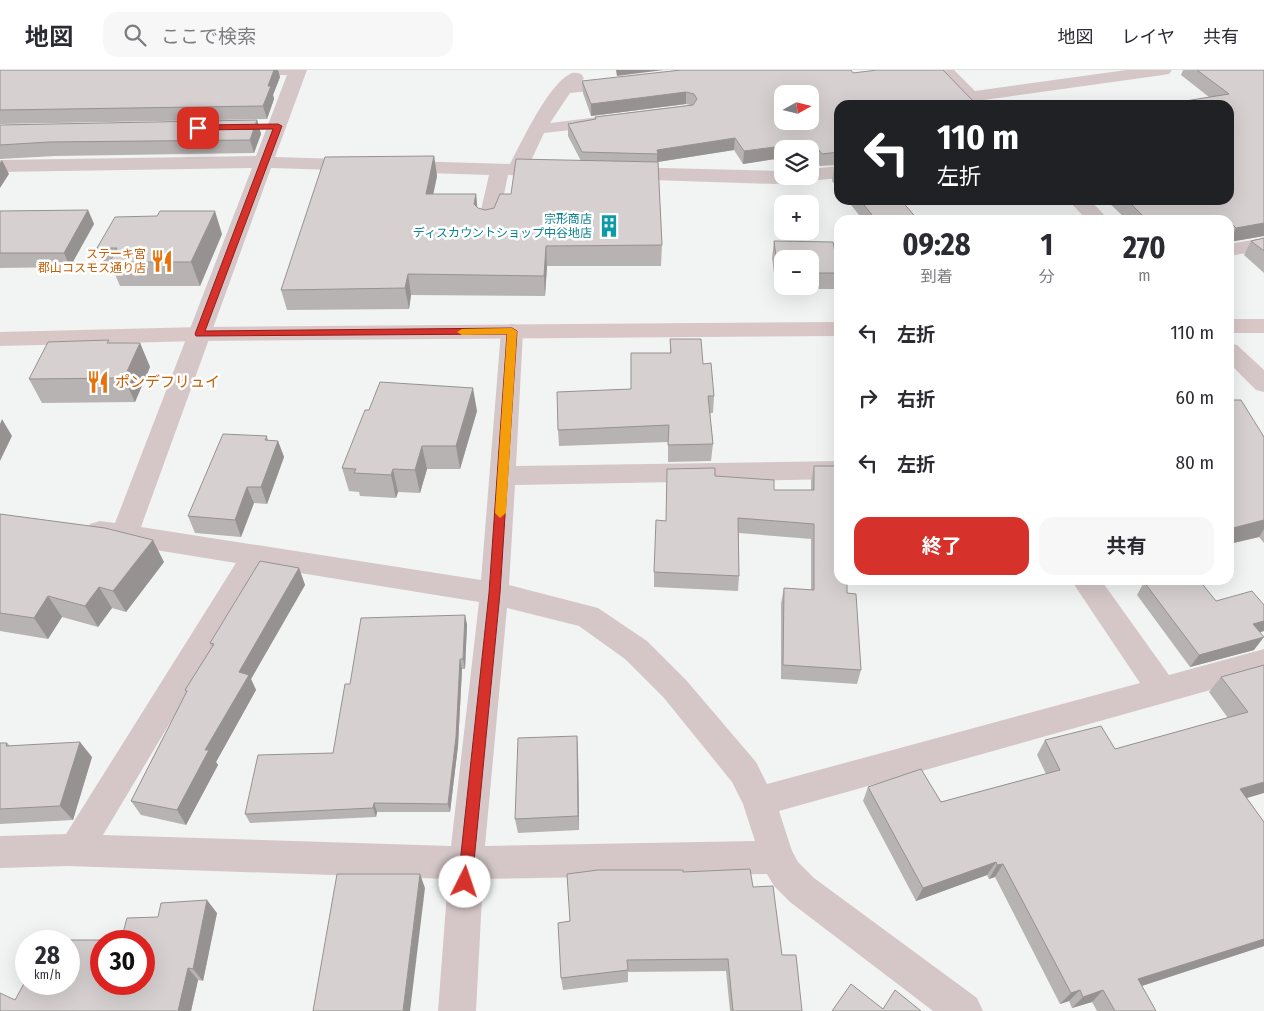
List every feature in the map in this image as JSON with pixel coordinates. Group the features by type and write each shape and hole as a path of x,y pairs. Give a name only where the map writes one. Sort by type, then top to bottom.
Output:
{"street":[{"path":"125,534 298,70 221,71"},
{"path":"488,223 508,170 538,128 562,89 584,70"},
{"path":"944,70 973,100"},
{"path":"979,100 1102,74 1163,70"},
{"path":"562,89 640,81"},
{"path":"538,128 555,128 622,119"},
{"path":"258,127 278,126"},
{"path":"0,166 265,162 566,172"},
{"path":"606,173 774,178"},
{"path":"819,174 834,173"},
{"path":"1083,205 1094,215"},
{"path":"1234,249 1264,244"},
{"path":"1234,326 1264,326"},
{"path":"0,339 200,334 834,329"},
{"path":"457,1011 466,863 494,593 512,331"},
{"path":"1234,355 1264,384"},
{"path":"503,476 834,470"},
{"path":"70,527 125,534 494,593 588,616 636,650 675,689 744,772 758,801 777,857 786,874 802,890 964,1011"},
{"path":"75,850 256,555"},
{"path":"1088,585 1162,690"},
{"path":"758,801 1264,662"},
{"path":"0,852 75,850 466,863 777,857"}],"building":[{"path":"0,70 274,70 268,86 271,86 263,106 0,110"},
{"path":"681,70 851,70 853,73 877,70 943,70 972,100 834,100 834,153 822,154 819,150 819,140 774,140 774,147 744,151 735,138 657,150 658,154 582,152 568,124 596,119 595,117 693,105 697,99 694,94 686,92 591,104 582,81"},
{"path":"1197,70 1264,70 1264,223 1236,228 1234,226 1234,215 1142,215 1132,205 1234,205 1234,100 1191,100 1229,94"},
{"path":"257,120 250,140 49,142 0,145 0,125"},
{"path":"434,156 426,194 476,194 474,204 478,208 485,210 494,208 500,194 511,194 516,159 658,162 662,245 546,246 544,276 408,274 405,288 281,290 325,157"},
{"path":"864,205 905,205 914,215 872,215"},
{"path":"88,210 64,253 0,253 0,211"},
{"path":"160,211 215,211 191,262 110,262 117,248 97,248 115,217 157,216"},
{"path":"1264,238 1264,251 1251,241"},
{"path":"774,241 833,242 834,273 819,273 819,250 775,250"},
{"path":"670,339 701,339 703,364 711,363 714,396 708,396 713,444 668,445 669,425 558,430 557,392 631,389 631,353 671,353"},
{"path":"109,340 107,343 140,343 124,378 29,379 48,342"},
{"path":"380,382 473,388 456,446 422,446 415,470 393,469 391,475 354,473 356,469 342,468 365,410 369,410"},
{"path":"1234,400 1241,400 1264,437 1264,520 1234,528"},
{"path":"223,434 267,436 265,440 278,441 261,487 247,487 235,520 188,516"},
{"path":"814,466 834,466 834,585 847,585 847,593 856,594 861,670 783,665 784,588 814,590 814,524 738,518 739,576 654,572 656,520 666,521 667,469 715,468 715,476 774,480 774,490 814,490"},
{"path":"0,514 105,528 153,540 113,591 99,587 85,606 48,596 34,618 0,613"},
{"path":"260,561 299,568 239,672 249,675 205,750 209,750 177,810 131,801 187,691 185,690 214,644 210,643"},
{"path":"1146,585 1203,585 1216,601 1252,591 1264,605 1264,621 1253,624 1264,637 1199,655"},
{"path":"465,615 463,659 460,659 456,737 448,804 374,803 373,808 245,814 258,755 333,753 345,684 350,684 361,618"},
{"path":"1264,665 1264,782 1240,789 1264,822 1264,939 1138,979 1156,1011 1115,1011 1103,990 1083,997 1080,990 1071,993 1003,864 997,865 996,862 923,888 868,787 921,769 941,802 1060,770 1045,740 1101,726 1115,749 1248,712 1221,677"},
{"path":"577,736 578,816 515,819 518,738"},
{"path":"80,742 60,806 0,809 0,743 7,743 6,746"},
{"path":"750,869 753,887 773,886 782,955 796,955 802,1011 733,1011 728,959 627,960 628,970 561,978 558,923 570,921 567,874 598,870 683,870 683,872"},
{"path":"337,874 420,874 403,1011 313,1011"},
{"path":"207,900 193,969 188,968 178,1011 0,1011 0,993 15,1000 18,995 80,995 80,940 90,940 90,995 155,995 155,930 124,930 127,918 158,917 161,903"},
{"path":"851,984 883,1009 895,990 921,1011 832,1011"}],"slow traffic":[{"path":"462,332 512,331 500,513"}],"place":[{"name":"宗形商店 ディスカウントショップ中谷地店","path":"609,226"},
{"name":"ステーキ宮 郡山コスモス通り店","path":"162,261"},
{"name":"ポンデフリュイ","path":"98,382"}],"route":[{"path":"198,128 278,126 200,334 512,331 494,593 465,882"}]}
